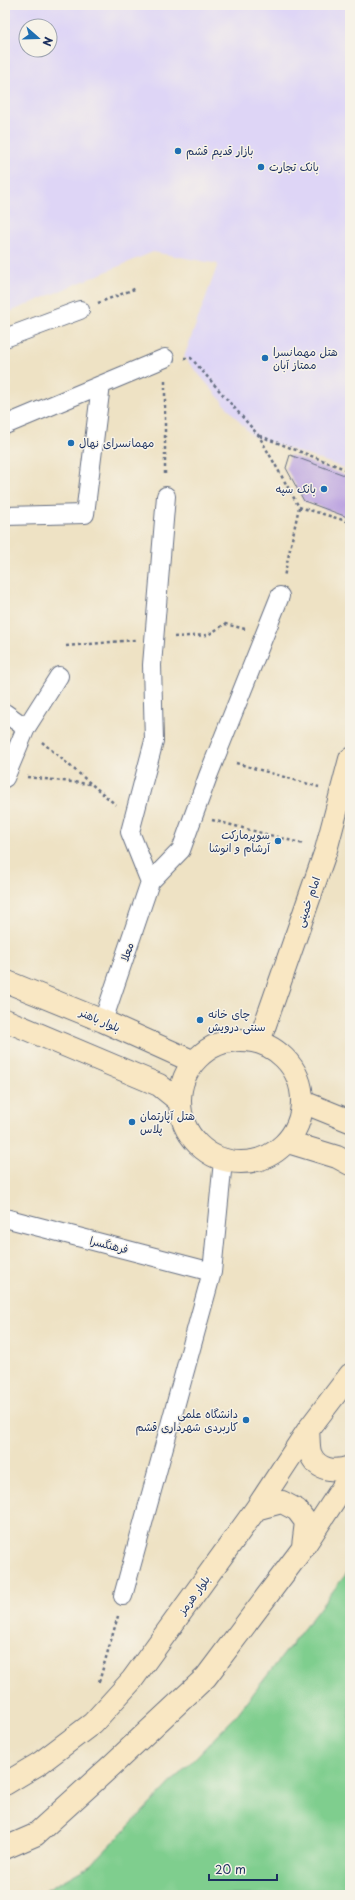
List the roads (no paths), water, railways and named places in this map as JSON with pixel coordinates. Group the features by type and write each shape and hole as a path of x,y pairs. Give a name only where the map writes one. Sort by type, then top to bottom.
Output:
{"main road":[{"name":"امام خمینی","path":"259,1042 326,850 350,759"},
{"name":"بلوار باهنر","path":"5,981 103,1021 194,1062"},
{"path":"5,1020 159,1085 180,1102"},
{"path":"241,1040 259,1042 274,1048 286,1058 297,1076 301,1086 303,1102 301,1116 296,1130 288,1142 274,1154 258,1161 240,1163 223,1161 203,1149 188,1132 182,1118 180,1102 183,1081 194,1062 207,1050 224,1042 241,1040"},
{"path":"303,1102 350,1121"},
{"path":"288,1142 337,1156 350,1164"},
{"name":"بلوار هرمز","path":"5,1784 40,1763 93,1723 132,1680 256,1509 308,1430 350,1375"},
{"path":"308,1430 311,1455 322,1467 339,1471 350,1467"},
{"path":"5,1848 35,1835 112,1766 206,1677 303,1548 350,1476"},
{"path":"256,1509 282,1502 297,1510 306,1522 303,1548"}],"street":[{"path":"5,338 80,310"},
{"path":"5,426 165,358"},
{"path":"5,516 85,514 100,385"},
{"path":"166,496 152,665 154,741 130,832 150,882 181,850 280,596"},
{"path":"6,776 26,728 59,676"},
{"path":"5,713 26,728"},
{"name":"معلا","path":"103,1021 150,882"},
{"path":"124,1596 212,1272 223,1161"},
{"name":"فرهنگسرا","path":"5,1218 212,1272"}],"place":[{"name":"بازار قدیم قشم","path":"178,151"},
{"name":"بانک تجارت","path":"261,167"},
{"name":"هتل مهمانسرا ممتاز آبان","path":"265,358"},
{"name":"مهمانسرای نهال","path":"71,443"},
{"name":"بانک سپه","path":"324,489"},
{"name":"سوپرمارکت آرشام و انوشا","path":"278,841"},
{"name":"چای خانه سنتی درویش","path":"200,1020"},
{"name":"هتل آپارتمان پلاس","path":"132,1122"},
{"name":"دانشگاه علمی کاربردی شهرداری قشم","path":"246,1420"}]}
